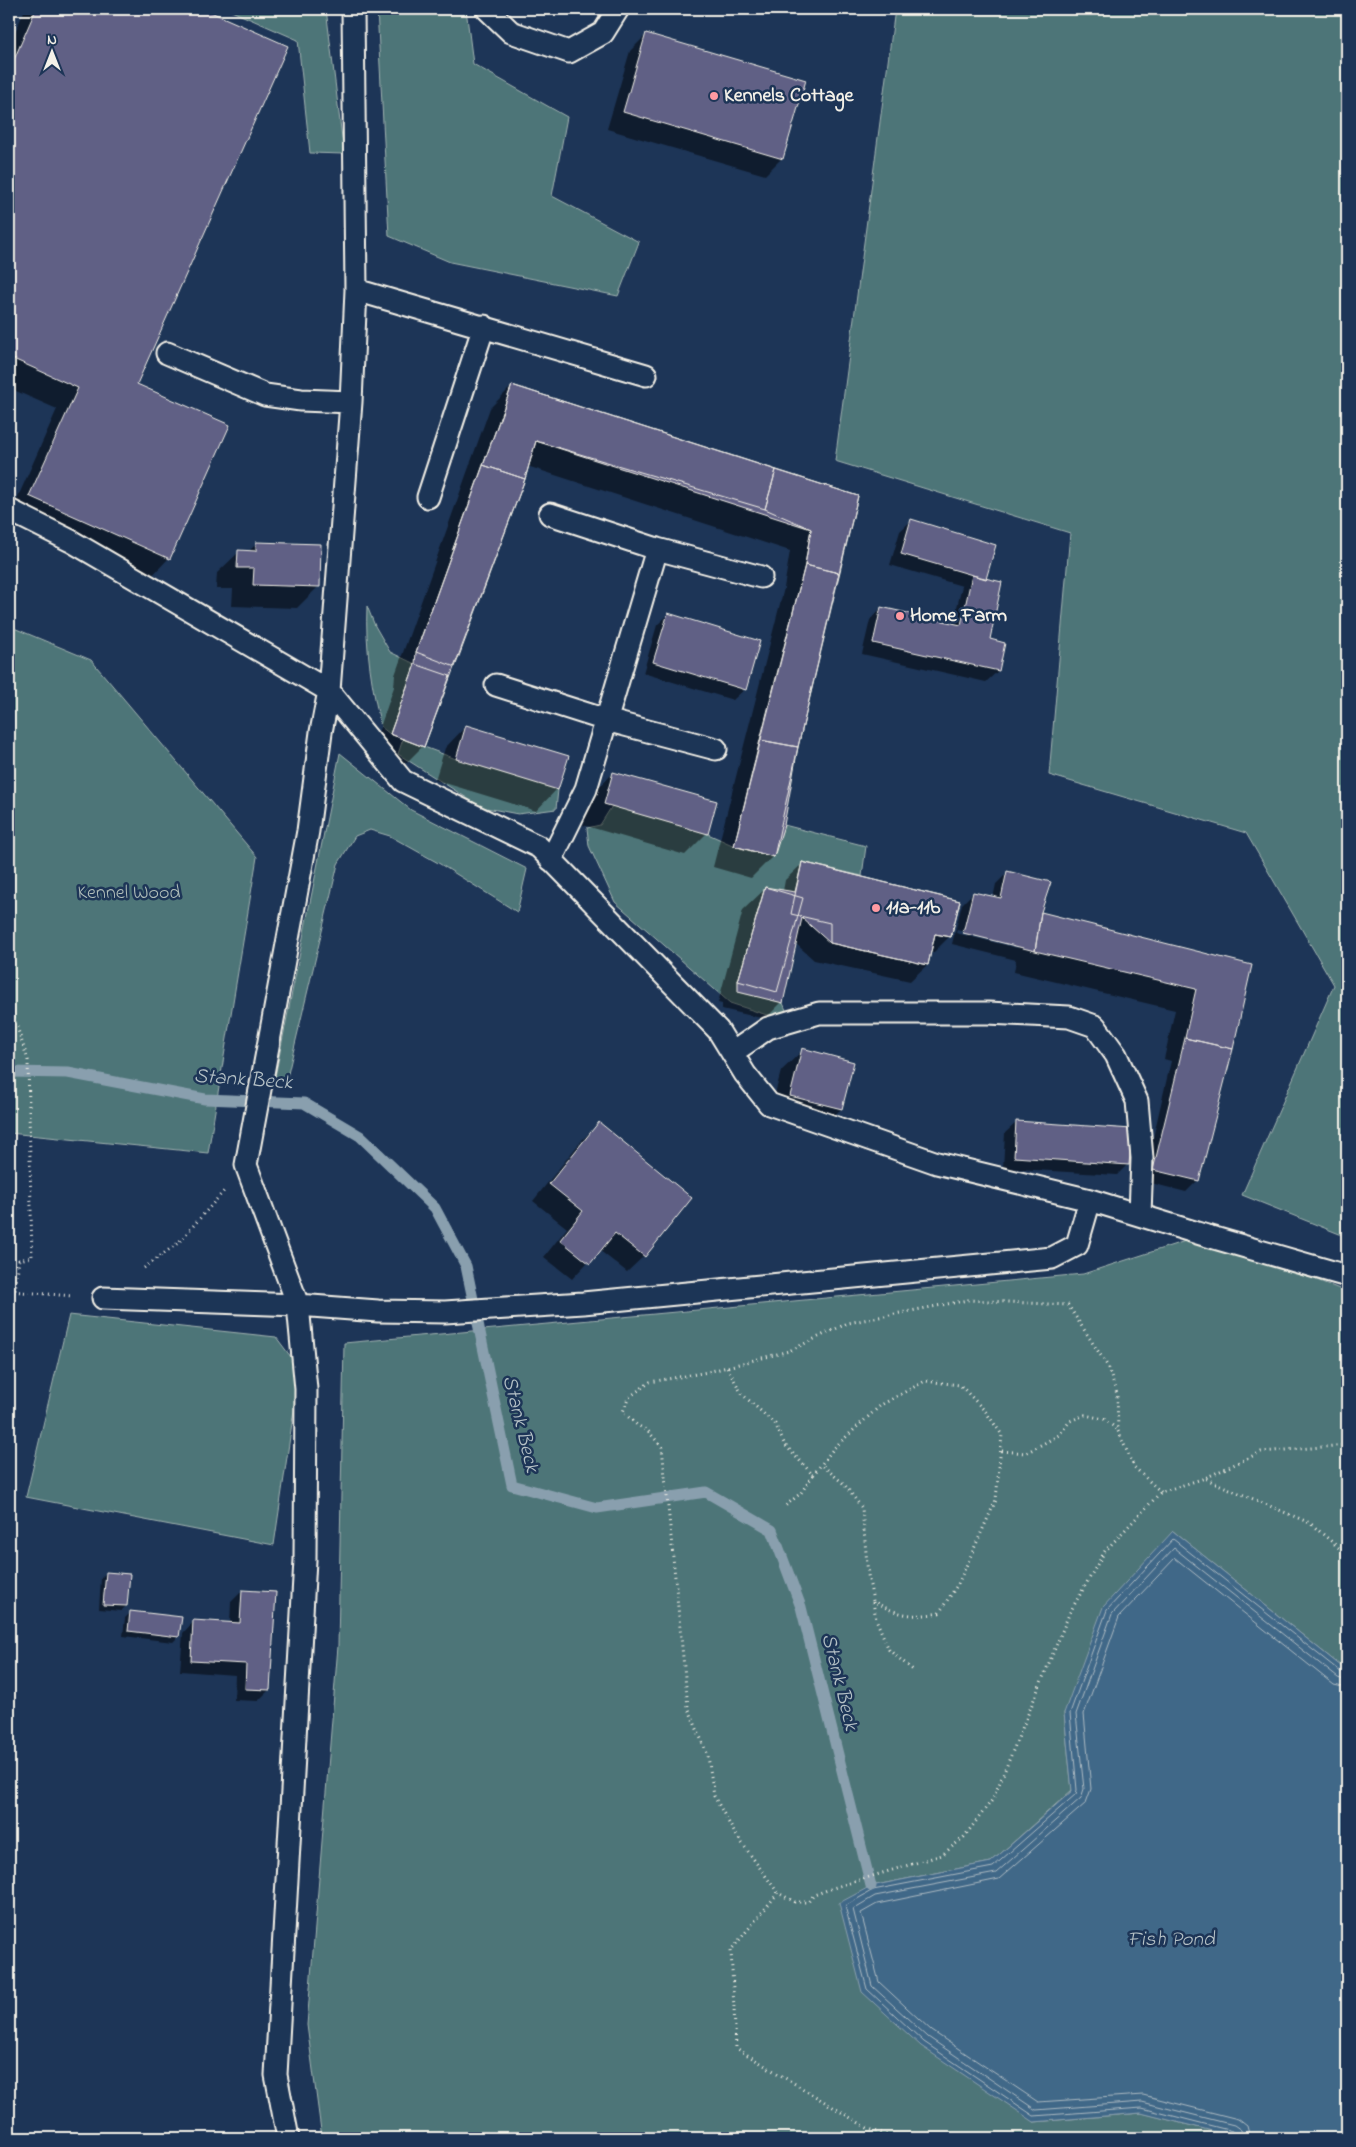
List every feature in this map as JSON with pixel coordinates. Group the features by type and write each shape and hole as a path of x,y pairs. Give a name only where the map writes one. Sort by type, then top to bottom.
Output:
{"lane":[{"path":"288,2138 276,2075 305,1560 306,1389 298,1306 246,1165 308,831 321,732 329,690 351,402 356,290 353,9"},
{"path":"487,9 510,32 569,52 603,33 618,9"},
{"path":"356,290 646,375"},
{"path":"428,497 484,326"},
{"path":"168,353 266,395 301,400 351,402"},
{"path":"9,510 71,541 329,690 403,781 539,847 718,1030 744,1074 769,1104 937,1163 1090,1200 1347,1276"},
{"path":"550,514 657,549 761,577"},
{"path":"551,860 586,789 657,549"},
{"path":"496,685 606,720 716,749"},
{"path":"732,1053 768,1028 819,1013 988,1013 1069,1017 1095,1026 1116,1055 1137,1101 1142,1158 1140,1215"},
{"path":"103,1298 378,1311 445,1312 593,1302 1052,1258 1077,1245 1090,1200"}],"path":[{"path":"9,1003 28,1060 30,1115 32,1257 18,1260 15,1291"},
{"path":"9,1291 103,1298 178,1243 246,1165"},
{"path":"1161,1492 1134,1467 1118,1431 1117,1394 1107,1365 1068,1305 968,1300 848,1323 789,1351 727,1367 650,1382 628,1398 623,1412 637,1425 648,1431 662,1447 688,1708 708,1756 714,1796 734,1832 778,1893 795,1902 808,1902 814,1895 833,1888 942,1855 964,1837 993,1800 1070,1612 1105,1550 1161,1492 1205,1478 1261,1452 1347,1445"},
{"path":"727,1367 742,1394 775,1424 785,1445 813,1475"},
{"path":"784,1507 801,1493 834,1448 880,1404 925,1381 960,1385 986,1412 1002,1435 1002,1452 996,1500 958,1584 939,1613 920,1617 890,1611 873,1601"},
{"path":"1002,1452 1026,1453 1059,1435 1070,1421 1084,1416 1104,1419 1118,1431"},
{"path":"821,1464 844,1484 862,1508 868,1575 876,1619 889,1650 913,1670"},
{"path":"1205,1478 1310,1523 1347,1555"},
{"path":"778,1893 731,1950 736,2048 869,2129 896,2138"}],"green space":[{"path":"227,9 326,9 344,154 310,153 298,40"},
{"path":"377,9 466,9 473,64 567,117 552,196 639,242 618,296 450,262 389,236"},
{"path":"895,9 1347,9 1347,1237 1242,1195 1334,985 1246,833 1049,775 1070,533 835,461"},
{"path":"367,606 375,626 390,652 415,664 390,734 381,727 375,697 368,652"},
{"name":"Kennel Wood","path":"9,626 91,660 257,857 208,1153 9,1133"},
{"path":"403,739 456,759 558,790 556,809 518,814 481,807 398,754"},
{"path":"340,753 411,810 527,869 517,912 440,864 390,836 370,830 355,836 338,864 286,1082 275,1077"},
{"path":"612,806 708,834 739,848 773,857 784,825 866,846 862,876 802,862 795,892 765,888 738,981 738,992 783,1003 788,1015 767,1015 730,1003 615,902 589,846 587,828 600,825"},
{"path":"1204,1235 1347,1292 1347,1671 1173,1531 1064,1713 1072,1790 991,1862 871,1886 1034,2122 1142,2113 1240,2138 322,2138 307,2025 338,1646 344,1343 1083,1274"},
{"path":"69,1315 276,1337 300,1369 274,1545 26,1497"}],"water":[{"name":"Fish Pond","path":"1173,1531 1347,1671 1347,2138 1240,2138 1141,2113 1034,2122 921,2046 862,1992 839,1903 871,1886 991,1862 1072,1791 1064,1713 1103,1607"}],"building":[{"path":"36,9 204,9 288,46 137,384 230,425 170,559 29,496 78,388 9,357 9,71"},
{"name":"Kennels Cottage","path":"646,33 806,80 783,159 623,112"},
{"path":"512,385 858,496 798,747 784,825 774,857 734,846 805,565 811,529 536,441 525,479 424,747 390,734 415,664 416,652"},
{"path":"512,385 776,470 765,509 536,441 525,479 483,465"},
{"path":"483,465 525,479 455,667 416,652"},
{"path":"776,470 858,496 839,573 805,565 811,529 765,509"},
{"path":"911,519 996,545 986,579 901,554"},
{"path":"256,542 321,544 320,587 253,585 254,568 237,568 238,550 256,551"},
{"path":"805,565 839,573 798,747 760,740"},
{"name":"Home Farm","path":"972,575 1002,582 990,639 1005,643 999,671 873,643 881,607 961,625"},
{"path":"668,613 760,641 746,690 653,662"},
{"path":"415,664 450,676 424,747 390,734"},
{"path":"466,725 569,756 558,790 456,759"},
{"path":"760,740 798,747 774,857 734,846"},
{"path":"613,772 717,801 708,834 604,804"},
{"name":"11a-11b","path":"802,862 960,901 951,937 935,934 928,965 830,943 802,918 783,1003 738,992 738,981 765,887 795,892"},
{"name":"11a-11b","path":"802,862 960,901 951,937 935,934 928,965 830,943 830,923 791,914"},
{"path":"1007,871 1051,882 1041,912 1035,951 963,933 973,892 1001,898"},
{"path":"765,887 803,898 777,992 738,981"},
{"path":"1041,912 1252,965 1233,1049 1185,1038 1196,989 1035,951"},
{"path":"1185,1038 1233,1049 1199,1181 1153,1170"},
{"path":"802,1048 854,1062 842,1109 790,1096"},
{"path":"1016,1121 1132,1129 1129,1165 1014,1157"},
{"path":"599,1122 692,1198 645,1257 615,1233 590,1264 560,1240 583,1211 549,1184"},
{"path":"106,1572 130,1574 127,1606 103,1605"},
{"path":"242,1590 276,1592 270,1690 245,1689 246,1664 191,1661 193,1620 240,1623"},
{"path":"130,1611 182,1617 179,1637 128,1631"}],"waterway":[{"name":"Stank Beck","path":"9,1072 68,1073 205,1099 304,1103 360,1136 435,1208 466,1266 512,1485 597,1508 706,1492 772,1530 801,1607 871,1886"}],"place":[{"name":"Kennels Cottage","path":"714,96"},
{"name":"Home Farm","path":"900,616"},
{"name":"11a-11b","path":"876,908"}]}
